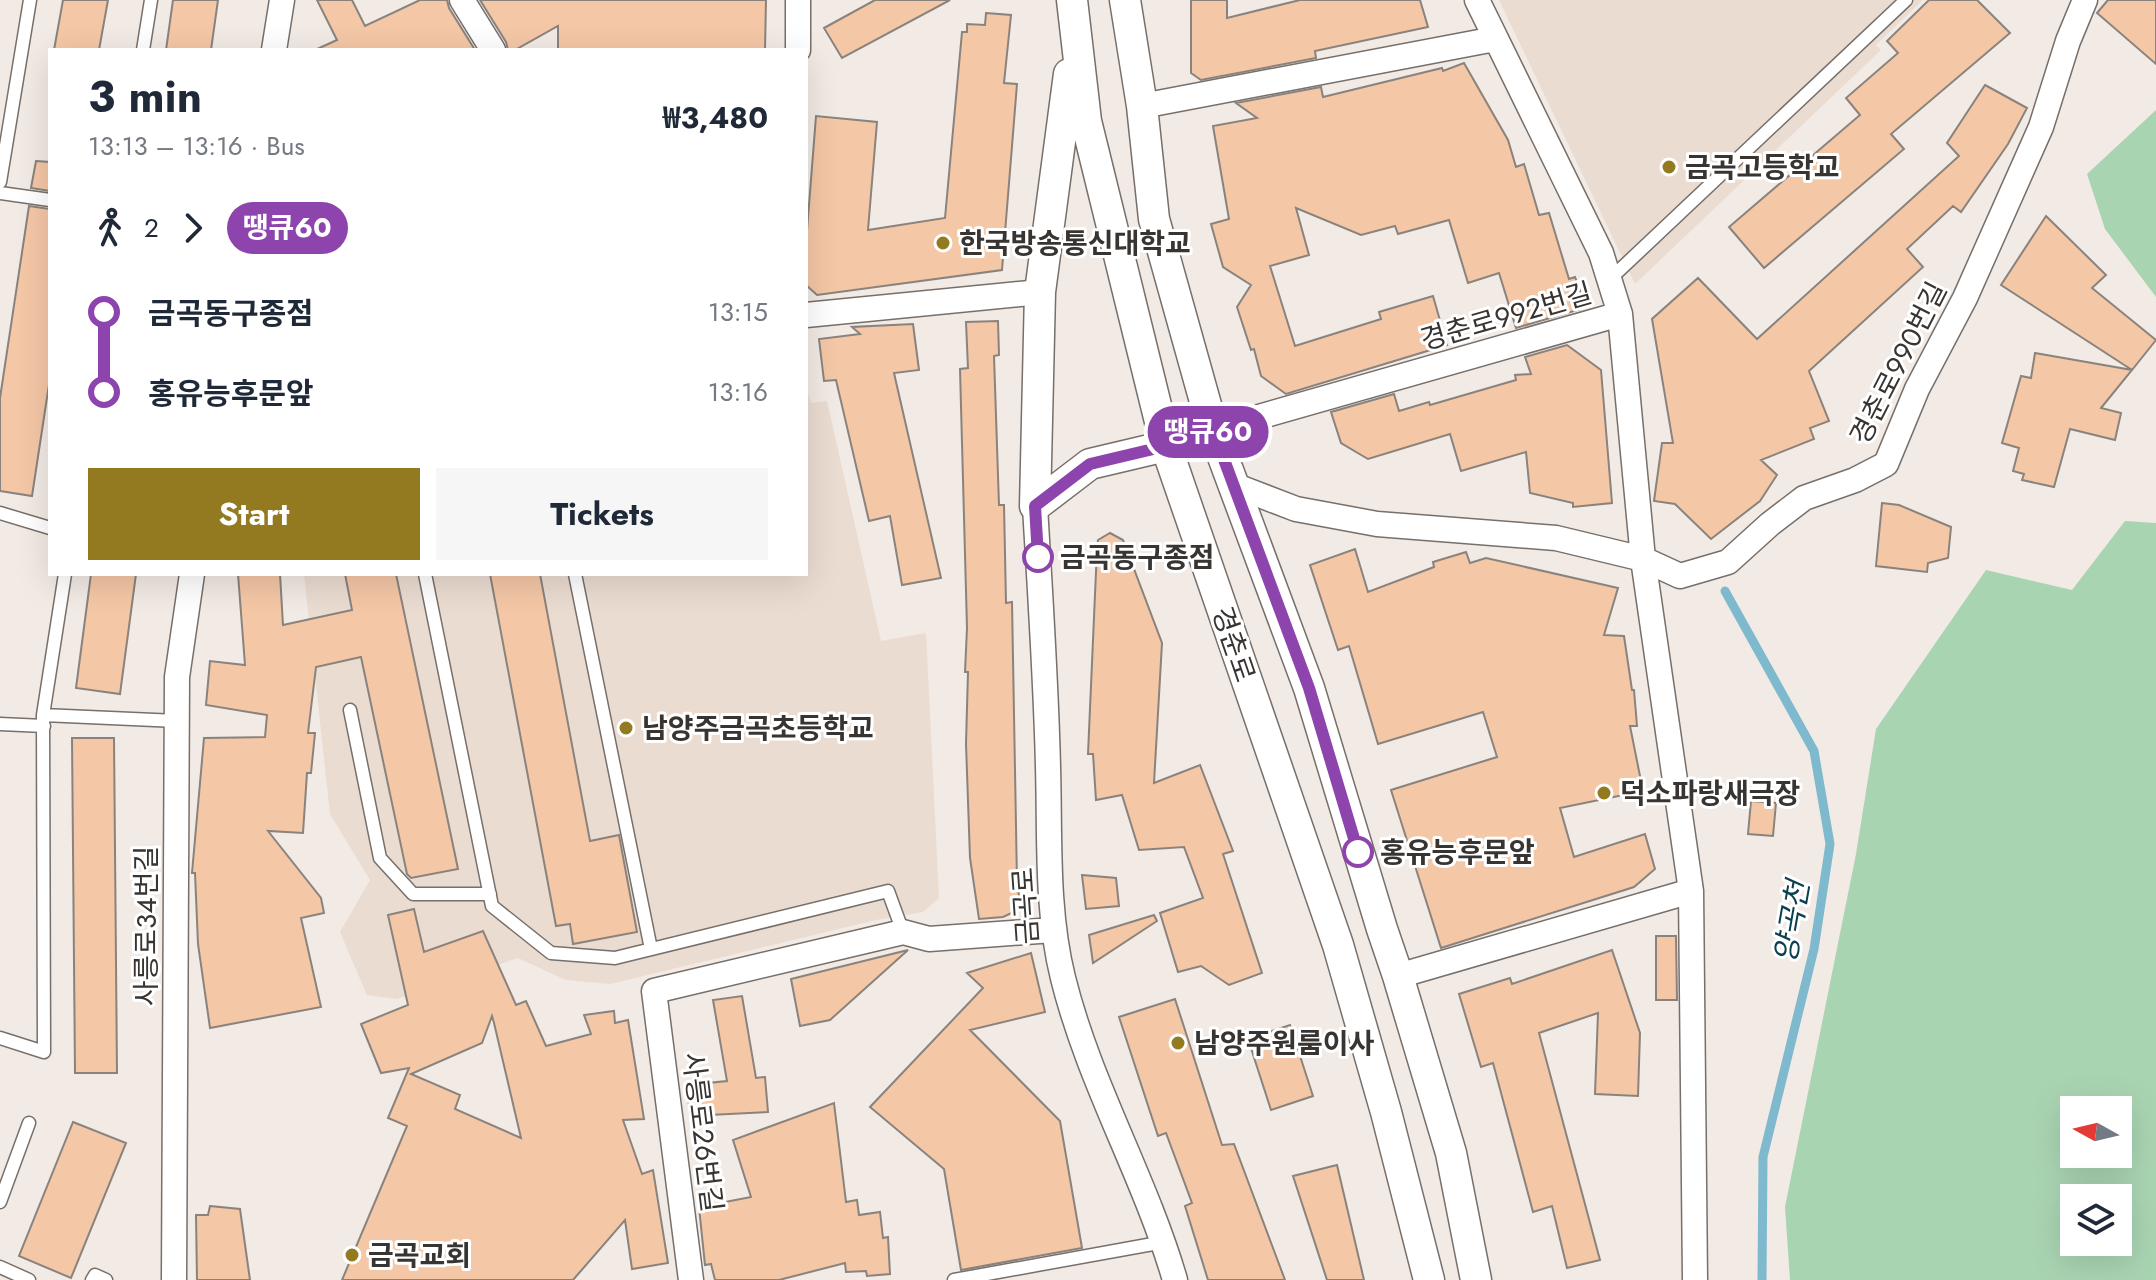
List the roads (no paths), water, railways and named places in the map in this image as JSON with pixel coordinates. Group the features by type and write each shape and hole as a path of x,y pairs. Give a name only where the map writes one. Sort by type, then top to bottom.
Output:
{"street":[{"path":"274,48 282,0"},
{"path":"462,0 492,48"},
{"path":"798,0 798,48"},
{"name":"경춘로","path":"1072,0 1086,121 1166,446 1338,945 1386,1112 1429,1280"},
{"name":"경춘로","path":"1125,0 1142,106 1154,219 1213,430 1309,688 1398,976 1451,1153 1476,1280"},
{"name":"경춘로992번길","path":"1213,430 1620,314 1601,253 1477,0"},
{"name":"경춘로990번길","path":"1231,484 1296,509 1363,522 1556,538 1643,559 1680,576 1728,562 1804,498 1855,480 1886,464 1917,389 1965,298 2041,127 2068,41 2085,0"},
{"path":"1035,506 1040,292 1075,30"},
{"path":"1142,106 1495,39"},
{"path":"808,315 1040,292"},
{"path":"1620,314 1643,559 1691,891 1695,1280"},
{"path":"1035,506 1090,464 1166,446 1213,430"},
{"name":"금곡로","path":"1035,506 1047,714 1053,930 1064,981 1103,1099 1164,1242 1175,1280"},
{"name":"사릉로34번길","path":"174,1280 177,677 192,576"},
{"path":"1398,976 1691,891"},
{"path":"903,932 929,939 1053,930"},
{"name":"사릉로26번길","path":"691,1280 654,991 903,932"}],"lane":[{"path":"0,182 30,0"},
{"path":"143,48 151,0"},
{"path":"1609,280 1906,0"},
{"path":"0,193 48,200"},
{"path":"0,513 48,527"},
{"path":"0,1038 44,1052 44,720 65,576"},
{"path":"425,576 492,906 551,953 615,958 888,891 903,932"},
{"path":"575,576 651,949"},
{"path":"350,710 380,858 413,894 490,894"},
{"path":"0,724 44,720 177,721"},
{"path":"0,1202 29,1123"},
{"path":"954,1280 1164,1242"},
{"path":"0,1267 29,1280"},
{"path":"92,1280 95,1275 106,1280"}],"waterway":[{"name":"양곡천","path":"1725,591 1814,751 1830,844 1814,949 1763,1157 1762,1280"}],"place":[{"name":"금곡고등학교","path":"1669,167"},
{"name":"한국방송통신대학교","path":"943,243"},
{"name":"금곡동구종점","path":"1038,557"},
{"name":"남양주금곡초등학교","path":"626,728"},
{"name":"덕소파랑새극장","path":"1604,793"},
{"name":"홍유능후문앞","path":"1358,852"},
{"name":"남양주원룸이사","path":"1178,1043"},
{"name":"금곡교회","path":"352,1255"}]}
